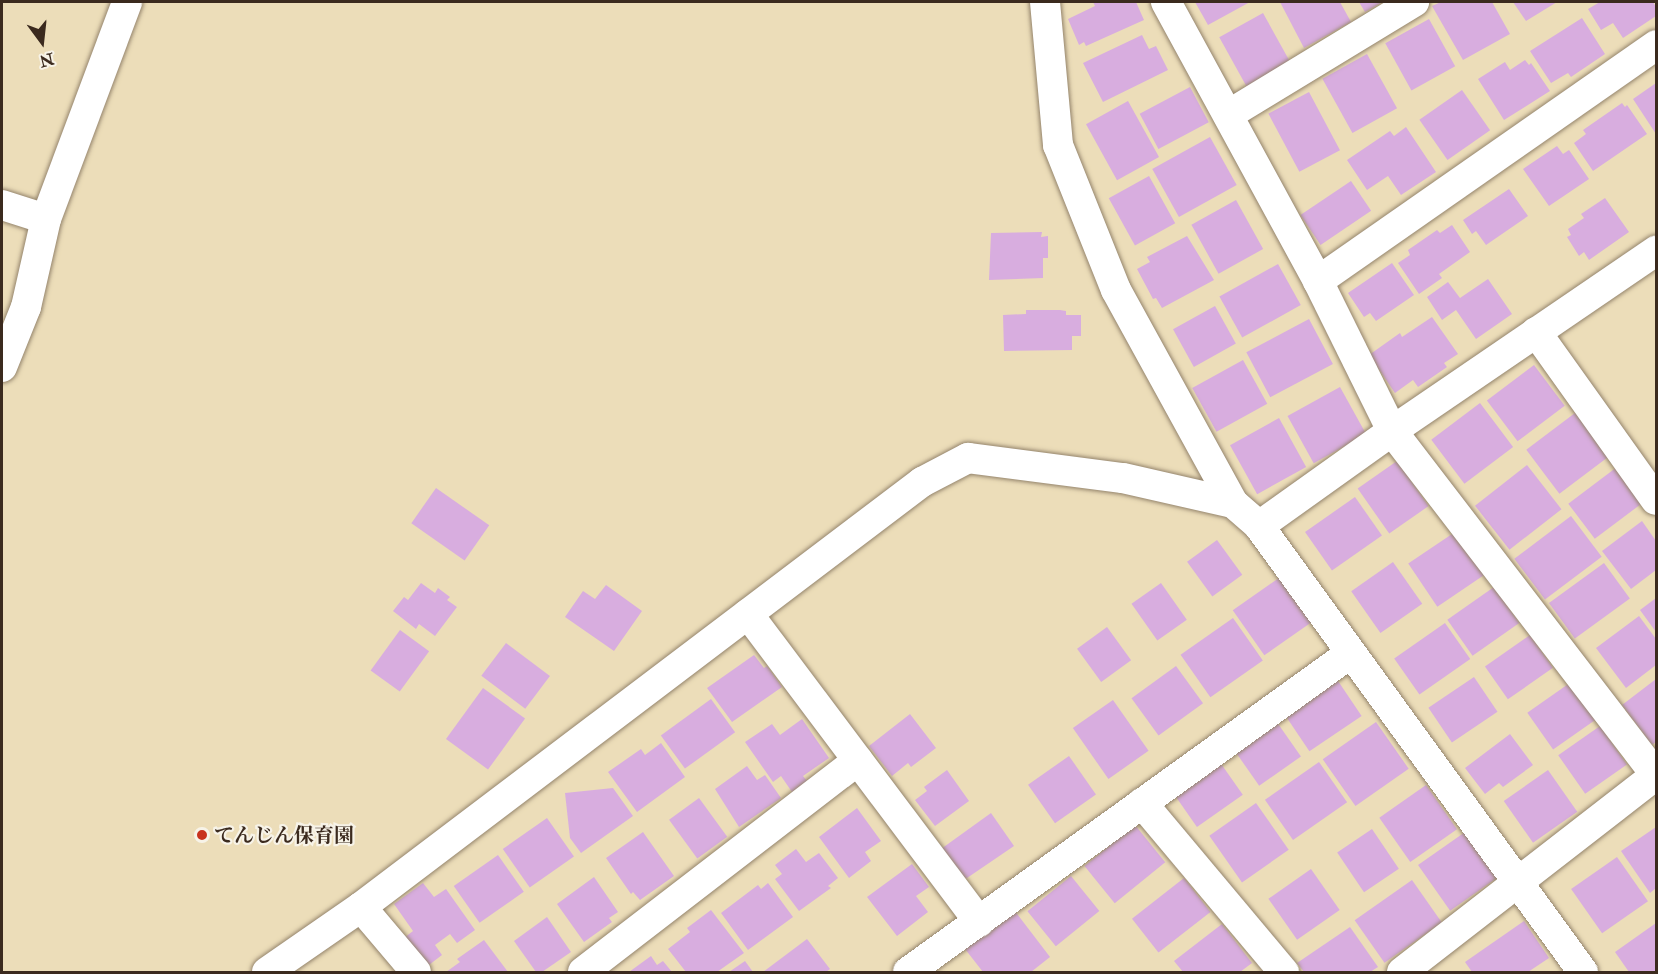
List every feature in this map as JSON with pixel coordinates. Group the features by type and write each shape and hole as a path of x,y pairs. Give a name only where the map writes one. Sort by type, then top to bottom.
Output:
{"street":[{"path":"2,367 26,307 46,219 128,2"},
{"path":"1045,2 1058,145 1116,290 1233,503 1258,526 1583,972"},
{"path":"1166,2 1318,281 1392,431 1656,775 1402,972"},
{"path":"1228,115 1414,2"},
{"path":"1318,281 1656,45"},
{"path":"2,205 46,219"},
{"path":"1258,526 1656,250"},
{"path":"1536,332 1656,500"},
{"path":"267,972 361,907 922,482 968,458 1123,478 1233,503"},
{"path":"748,614 979,922"},
{"path":"908,972 1351,653"},
{"path":"583,972 858,760"},
{"path":"1142,803 1284,972"},
{"path":"361,907 416,972"}],"building":[{"path":"1093,2 1136,2 1144,20 1086,46 1084,42 1079,45 1068,19 1095,6"},
{"path":"1195,2 1250,2 1208,25"},
{"path":"1280,2 1340,2 1351,22 1304,48"},
{"path":"1359,2 1383,2 1365,12"},
{"path":"1441,2 1492,2 1510,34 1463,60 1432,6"},
{"path":"1513,2 1557,2 1526,21"},
{"path":"1600,2 1653,2 1656,7 1656,16 1623,38 1613,23 1601,30 1588,9"},
{"path":"1263,13 1290,62 1246,86 1219,37"},
{"path":"1582,18 1605,54 1571,77 1568,73 1551,83 1530,51"},
{"path":"1429,19 1455,66 1411,90 1385,43"},
{"path":"1142,35 1149,49 1156,46 1168,70 1103,102 1083,63"},
{"path":"1367,54 1397,108 1352,133 1322,79"},
{"path":"1525,60 1529,65 1531,63 1550,91 1504,120 1478,79 1505,62 1510,70"},
{"path":"1656,83 1656,134 1633,99"},
{"path":"1190,87 1209,122 1158,149 1140,114"},
{"path":"1462,90 1490,130 1448,160 1419,120"},
{"path":"1309,92 1340,150 1299,172 1268,114"},
{"path":"1128,101 1159,157 1117,180 1086,124"},
{"path":"1622,103 1625,107 1627,105 1647,134 1593,171 1574,143 1586,134 1583,130"},
{"path":"1406,127 1436,172 1401,195 1388,176 1367,190 1347,160 1390,131 1394,136"},
{"path":"1210,137 1237,185 1179,217 1152,169"},
{"path":"1557,146 1563,154 1569,150 1589,179 1549,206 1523,169"},
{"path":"1149,176 1175,223 1135,246 1109,198"},
{"path":"1351,181 1371,211 1321,245 1300,215"},
{"path":"1509,189 1528,216 1486,245 1476,231 1472,234 1463,220"},
{"path":"1605,198 1629,232 1589,260 1584,252 1579,256 1567,237 1571,235 1568,229 1584,218 1581,214"},
{"path":"1236,200 1263,249 1219,274 1191,225"},
{"path":"1452,225 1470,252 1439,274 1442,278 1419,294 1398,263 1410,255 1408,250 1437,230 1440,233"},
{"path":"1042,232 1041,237 1048,236 1048,258 1043,258 1043,278 989,280 991,233"},
{"path":"1187,236 1214,280 1162,308 1156,298 1153,299 1137,269 1150,262 1147,257"},
{"path":"1392,263 1414,295 1376,321 1370,313 1364,317 1348,293"},
{"path":"1278,264 1301,305 1242,338 1219,296"},
{"path":"1488,279 1512,314 1476,339 1456,310 1442,320 1427,297 1448,282 1460,298"},
{"path":"1215,306 1236,344 1194,367 1173,329"},
{"path":"1026,310 1060,310 1066,311 1066,315 1081,315 1081,336 1072,336 1072,350 1004,351 1003,315 1026,314"},
{"path":"1432,317 1458,354 1444,363 1447,367 1418,387 1413,380 1395,393 1369,355 1400,333 1402,337"},
{"path":"1309,319 1333,364 1270,397 1246,352"},
{"path":"1243,360 1267,404 1217,432 1192,388"},
{"path":"1534,365 1565,406 1518,441 1487,401"},
{"path":"1340,387 1366,434 1314,463 1288,416"},
{"path":"1480,403 1513,447 1464,484 1431,440"},
{"path":"1575,413 1608,457 1559,494 1526,450"},
{"path":"1279,418 1306,467 1257,494 1230,445"},
{"path":"1397,461 1429,506 1389,534 1358,489"},
{"path":"1527,465 1561,509 1509,550 1475,506"},
{"path":"1617,467 1643,502 1595,539 1568,504"},
{"path":"436,488 489,525 465,561 411,523"},
{"path":"1355,497 1382,536 1332,570 1305,532"},
{"path":"1571,516 1602,557 1545,599 1514,559"},
{"path":"1642,521 1656,541 1656,570 1631,589 1602,551"},
{"path":"1458,530 1487,573 1437,607 1408,564"},
{"path":"1217,540 1242,575 1212,597 1187,562"},
{"path":"1393,562 1422,604 1380,633 1351,591"},
{"path":"1604,563 1630,599 1575,639 1549,603"},
{"path":"1286,573 1318,618 1264,655 1233,610"},
{"path":"421,583 435,593 438,588 450,597 447,600 457,607 435,636 419,624 416,629 393,611 404,597 408,600"},
{"path":"1161,583 1187,620 1157,641 1132,604"},
{"path":"606,585 642,611 614,651 565,617 583,591 595,599"},
{"path":"1494,587 1519,623 1473,656 1447,620"},
{"path":"1656,598 1656,632 1640,610"},
{"path":"1639,616 1656,639 1656,665 1626,688 1596,648"},
{"path":"1233,618 1263,661 1210,697 1181,655"},
{"path":"1445,623 1470,659 1419,695 1394,659"},
{"path":"1107,627 1131,660 1101,682 1077,649"},
{"path":"400,630 429,651 400,692 371,670"},
{"path":"1530,635 1553,668 1508,699 1485,667"},
{"path":"506,643 550,676 525,709 481,676"},
{"path":"754,655 764,668 767,666 782,687 732,722 707,688"},
{"path":"1176,666 1203,703 1159,736 1132,698"},
{"path":"1332,672 1362,716 1309,751 1280,707"},
{"path":"1474,677 1497,712 1452,743 1428,708"},
{"path":"1656,679 1656,742 1652,745 1622,705"},
{"path":"1574,680 1600,717 1553,750 1527,713"},
{"path":"483,688 525,719 488,770 446,739"},
{"path":"711,699 735,732 685,769 661,735"},
{"path":"1113,700 1149,751 1108,779 1073,728"},
{"path":"910,714 936,748 911,767 908,763 892,776 869,746"},
{"path":"1274,718 1301,757 1259,786 1232,747"},
{"path":"802,719 829,758 803,776 807,781 792,792 781,776 773,782 745,742 772,724 780,735"},
{"path":"1376,722 1409,769 1355,806 1323,759"},
{"path":"1600,726 1627,765 1585,794 1558,755"},
{"path":"1510,734 1533,765 1503,787 1499,783 1485,794 1465,768"},
{"path":"661,743 685,777 637,812 608,772 641,749 645,755"},
{"path":"1069,756 1096,795 1055,823 1028,785"},
{"path":"1217,758 1243,795 1197,827 1171,790"},
{"path":"1319,762 1347,802 1293,840 1265,800"},
{"path":"747,766 757,780 765,775 781,798 739,827 715,789"},
{"path":"947,770 969,801 935,826 915,800 927,791 924,787"},
{"path":"1548,770 1577,812 1533,843 1504,801"},
{"path":"1426,785 1457,829 1410,862 1379,818"},
{"path":"613,788 633,816 581,853 570,838 565,793"},
{"path":"699,798 727,837 697,859 669,820"},
{"path":"1256,803 1289,850 1242,882 1209,836"},
{"path":"857,808 881,841 865,852 871,861 849,878 819,837"},
{"path":"991,813 1014,846 967,878 961,877 941,849"},
{"path":"547,818 574,857 530,887 503,849"},
{"path":"1135,825 1165,862 1115,903 1084,866"},
{"path":"1656,827 1656,888 1650,893 1621,851"},
{"path":"1372,829 1399,869 1364,892 1337,852"},
{"path":"1468,830 1500,876 1450,911 1418,865"},
{"path":"643,832 674,876 640,900 633,892 631,894 606,858"},
{"path":"796,849 806,862 819,853 838,878 828,886 831,888 799,911 775,879 782,874 775,865"},
{"path":"498,855 524,892 480,923 454,886"},
{"path":"1617,857 1648,901 1602,933 1571,889"},
{"path":"912,864 929,887 916,896 928,912 897,936 867,897"},
{"path":"1311,869 1340,910 1297,940 1268,899"},
{"path":"1071,876 1099,911 1056,946 1027,911"},
{"path":"594,877 618,912 609,918 612,922 584,942 557,904"},
{"path":"1184,878 1210,912 1158,953 1132,919"},
{"path":"1412,880 1442,923 1384,963 1355,920"},
{"path":"423,883 434,897 446,889 475,930 457,943 450,934 435,945 442,955 425,968 404,938 413,931 394,904"},
{"path":"768,883 793,917 748,950 721,913 758,885 761,889"},
{"path":"711,910 744,953 717,972 686,972 668,949 690,932 687,928"},
{"path":"1014,910 1050,957 1031,972 983,972 965,949"},
{"path":"547,917 571,952 542,972 536,972 514,941"},
{"path":"1524,921 1549,958 1528,972 1472,972 1465,962"},
{"path":"1656,923 1656,972 1629,972 1615,952"},
{"path":"1222,924 1252,963 1240,972 1183,972 1174,961"},
{"path":"1350,927 1378,967 1370,972 1304,972 1297,963"},
{"path":"807,939 830,969 826,972 763,972"},
{"path":"484,940 508,972 446,972 460,962 457,959"},
{"path":"651,956 657,965 663,961 672,972 629,972"},
{"path":"745,961 753,972 729,972"}],"place":[{"name":"てんじん保育園","path":"202,835"}]}
